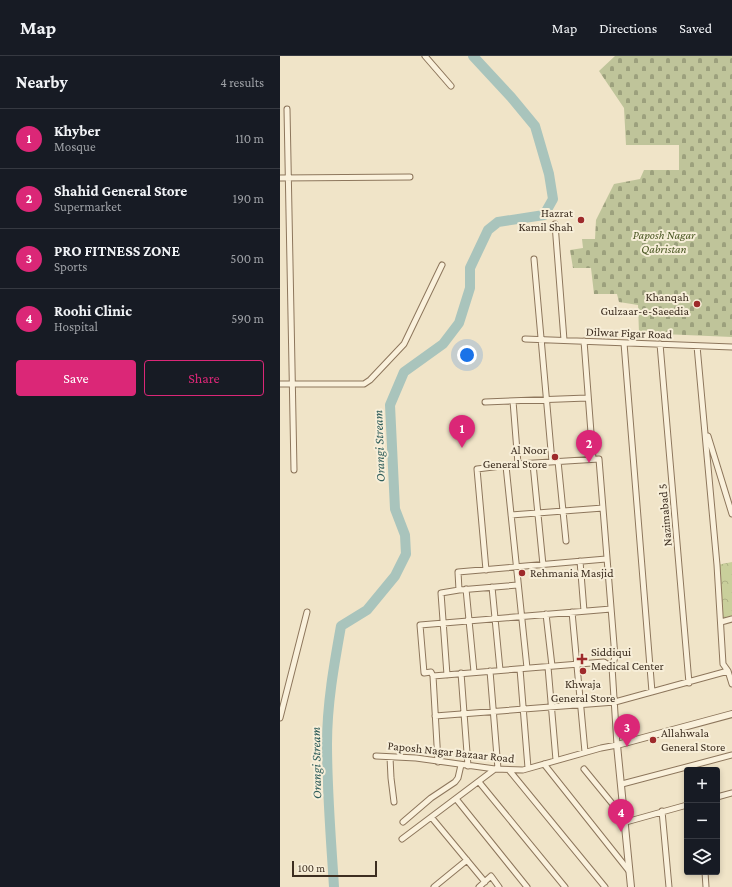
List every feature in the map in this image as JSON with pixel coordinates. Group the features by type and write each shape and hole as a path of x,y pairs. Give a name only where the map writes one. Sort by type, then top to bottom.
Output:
{"street":[{"path":"425,56 451,86"},
{"path":"287,109 294,470"},
{"path":"280,178 410,177"},
{"path":"555,224 564,340"},
{"path":"534,259 552,462"},
{"path":"280,384 364,384 370,380 404,344 442,265"},
{"name":"Dilwar Figar Road","path":"525,339 732,347"},
{"path":"584,341 587,398 593,459"},
{"path":"624,343 652,692"},
{"name":"Nazimabad 5","path":"660,344 689,683"},
{"path":"697,346 705,426 723,664 728,671 732,684"},
{"path":"485,402 587,398"},
{"path":"513,400 518,464"},
{"path":"705,426 732,514"},
{"path":"486,570 477,470 518,464 599,459 615,657 612,666 617,745 626,821 631,887"},
{"path":"558,461 566,541"},
{"path":"533,464 543,564"},
{"path":"506,466 527,668"},
{"path":"511,515 603,508"},
{"path":"459,590 458,572 606,559"},
{"path":"580,561 584,611"},
{"path":"448,674 441,593 466,589 518,585"},
{"path":"492,587 500,670"},
{"path":"466,589 474,672"},
{"path":"438,762 433,676 431,672 424,673 420,625 611,609"},
{"path":"280,718 306,612"},
{"path":"572,612 585,752"},
{"path":"546,614 556,760"},
{"path":"721,622 732,619"},
{"path":"433,676 604,662 612,666"},
{"path":"520,669 528,768"},
{"path":"402,839 457,800 496,769 490,671"},
{"path":"435,716 615,702 689,683 728,671"},
{"path":"461,673 468,766"},
{"name":"Paposh Nagar Bazaar Road","path":"376,756 496,769 509,770 528,768 732,714"},
{"path":"622,784 732,755"},
{"path":"390,757 394,802"},
{"path":"544,764 630,872"},
{"path":"403,822 431,798 455,782 458,778 461,765"},
{"path":"584,769 626,821"},
{"path":"509,770 605,887"},
{"path":"479,782 565,887"},
{"path":"720,796 732,793"},
{"path":"457,800 527,887"},
{"path":"626,821 684,806"},
{"path":"662,812 669,887"},
{"path":"432,818 485,882"},
{"path":"434,887 467,860"},
{"path":"705,875 706,887"},
{"path":"479,887 491,876 499,887"}],"green space":[{"name":"Paposh Nagar Qabristan","path":"615,56 732,56 732,337 639,333 638,305 619,302 617,294 594,294 591,268 573,268 570,250 583,248 582,239 595,239 596,220 614,184 640,179 644,170 679,170 679,145 626,145 624,108 599,71"},
{"path":"732,562 732,619 721,622 717,565"}],"waterway":[{"name":"Orangi Stream","path":"334,887 328,798 327,729 331,685 341,626 367,610 395,576 406,554 405,535 395,509 390,405 404,372 443,344 459,323 470,288 470,268 488,230 498,222 544,215 553,199 549,174 535,126 511,97 473,56"}],"place":[{"name":"Hazrat Kamil Shah","path":"581,220"},
{"name":"Khanqah Gulzaar-e-Saeedia","path":"697,304"},
{"name":"Khyber","path":"462,448"},
{"name":"Al Noor General Store","path":"555,457"},
{"name":"Shahid General Store","path":"589,463"},
{"name":"Rehmania Masjid","path":"522,573"},
{"name":"Siddiqui Medical Center","path":"582,659"},
{"name":"Khwaja General Store","path":"583,671"},
{"name":"Allahwala General Store","path":"653,740"},
{"name":"PRO FITNESS ZONE","path":"627,747"},
{"name":"Roohi Clinic","path":"621,832"}]}
